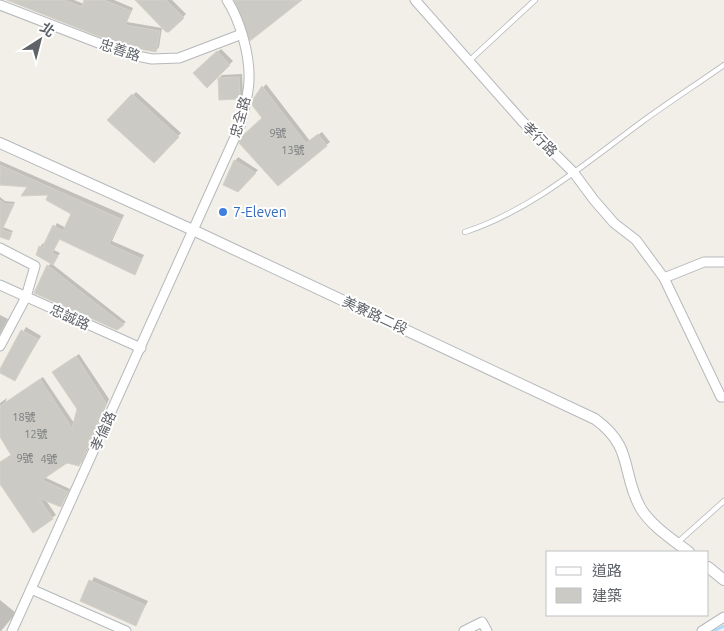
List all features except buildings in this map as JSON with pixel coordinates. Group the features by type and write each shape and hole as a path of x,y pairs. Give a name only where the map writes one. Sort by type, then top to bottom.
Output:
{"street":[{"name":"忠全路","path":"194,231 240,126 249,80 242,34 227,0"},
{"name":"孝行路","path":"415,0 522,121 574,173 614,223 636,240 664,278 723,399"},
{"name":"忠善路","path":"0,5 127,54 152,59 179,58 242,34"},
{"name":"美寮路二段","path":"0,143 194,231 595,419 610,431 621,446 641,508 688,551"},
{"name":"孝倫路","path":"12,631 194,231"},
{"path":"0,248 35,266 26,297 0,346"},
{"path":"664,278 704,262 724,262"},
{"name":"忠誠路","path":"0,285 141,348"},
{"path":"709,568 724,580"},
{"path":"31,589 126,631"},
{"path":"702,631 724,617"},
{"path":"464,631 482,622 487,631"}],"lane":[{"path":"469,61 535,0"},
{"path":"465,232 493,223 574,173 642,122 724,65"},
{"path":"677,543 724,501"}],"waterway":[{"path":"714,631 724,626"}],"place":[{"name":"7-Eleven","path":"223,212"}]}
